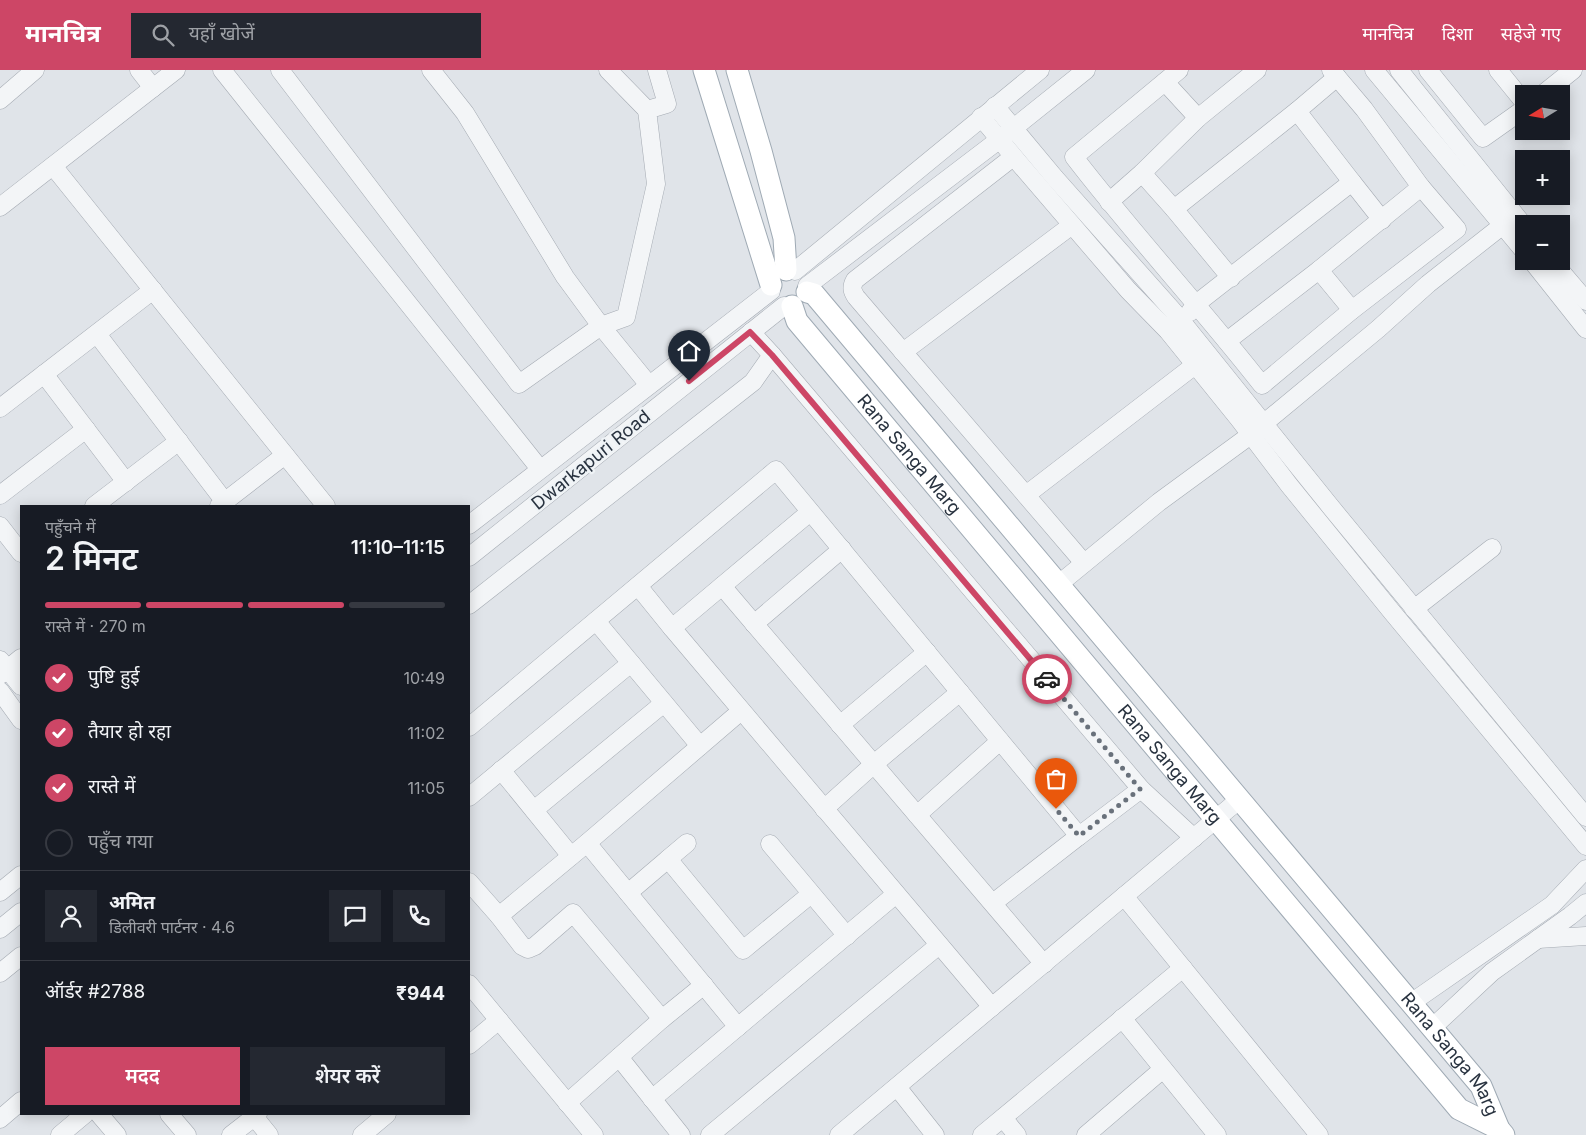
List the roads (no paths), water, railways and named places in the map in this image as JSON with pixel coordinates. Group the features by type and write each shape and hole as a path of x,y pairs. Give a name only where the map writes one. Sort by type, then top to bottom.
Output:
{"main road":[{"name":"Rana Sanga Marg","path":"704,70 789,289"},
{"name":"Rana Sanga Marg","path":"737,70 784,238 789,289 796,321 1459,1109 1502,1132"},
{"name":"Rana Sanga Marg","path":"789,289 814,294 1481,1086 1502,1132"}],"street":[{"path":"0,100 35,70"},
{"path":"139,70 153,88"},
{"path":"0,208 176,70"},
{"path":"222,70 540,469"},
{"path":"280,70 519,384 601,326 626,317 656,184 647,110 608,70"},
{"path":"431,70 465,113 565,278 649,385"},
{"path":"647,110 667,104 657,70"},
{"path":"789,289 981,117 1040,70"},
{"path":"789,289 1000,140 1086,70"},
{"path":"1174,209 1297,111 1334,74 1364,109 1421,187 1457,229 1352,310 1262,385 1109,202 1074,157 1179,70"},
{"path":"1109,202 1142,173 1198,118 1257,70"},
{"path":"1374,70 1515,240"},
{"path":"1399,70 1515,215"},
{"path":"1428,70 1483,138 1515,115"},
{"path":"1498,70 1515,91"},
{"path":"1554,85 1573,70"},
{"path":"1165,82 1198,118"},
{"path":"995,106 1257,429 1414,609 1586,817"},
{"path":"1297,111 1382,220"},
{"path":"981,117 1013,157 1128,290 1174,326 1195,365 1257,429 1289,485 1586,846"},
{"path":"1013,157 855,280 852,285 853,292 1084,563"},
{"path":"53,166 325,505"},
{"path":"1142,173 1231,278"},
{"path":"1174,326 1196,304 1352,182"},
{"path":"1227,341 1382,220 1421,187"},
{"path":"903,352 1072,225"},
{"path":"1059,584 1159,502 1257,429 1378,329 1428,284 1503,225"},
{"path":"1319,270 1352,310"},
{"path":"1539,270 1586,329"},
{"path":"1560,270 1586,301"},
{"name":"Dwarkapuri Road","path":"470,524 649,385 789,289"},
{"name":"Dwarkapuri Road","path":"470,556 750,332 789,289"},
{"path":"0,408 153,290"},
{"path":"750,332 772,355 1140,789 1194,838"},
{"path":"96,334 179,441 222,504 285,456"},
{"path":"470,604 753,382 772,355"},
{"path":"1026,495 1195,365"},
{"path":"44,374 126,482"},
{"path":"0,495 86,429"},
{"path":"95,505 179,441"},
{"path":"470,726 776,470 1079,836"},
{"path":"672,628 810,512"},
{"path":"0,526 20,552"},
{"path":"1414,609 1492,548"},
{"path":"754,624 842,550"},
{"path":"638,586 741,711 992,1007"},
{"path":"722,586 1044,964"},
{"path":"596,621 700,746"},
{"path":"840,725 926,652"},
{"path":"20,659 2,668 20,685"},
{"path":"470,796 631,663"},
{"path":"0,692 20,719"},
{"path":"824,809 874,764 960,692"},
{"path":"534,810 664,703"},
{"path":"498,916 588,843 741,711"},
{"path":"917,815 1000,740"},
{"path":"501,770 571,856"},
{"path":"993,903 1140,789"},
{"path":"839,1135 1240,799"},
{"path":"588,843 738,1027"},
{"path":"628,893 687,843"},
{"path":"770,844 847,936"},
{"path":"668,859 743,950 811,894"},
{"path":"1411,1004 1552,905 1586,868"},
{"path":"0,892 20,876"},
{"path":"470,883 522,946 528,950 573,913 662,1019"},
{"path":"652,1099 896,894"},
{"path":"1124,896 1318,1135"},
{"path":"1432,1028 1492,972 1586,903"},
{"path":"0,929 20,913"},
{"path":"1522,926 1537,939 1586,936"},
{"path":"710,1135 939,945"},
{"path":"0,973 20,957"},
{"path":"982,1135 1183,968"},
{"path":"470,985 594,1135"},
{"path":"567,1103 662,1019 704,986"},
{"path":"1122,1018 1217,1135"},
{"path":"470,1045 499,1020"},
{"path":"619,1057 681,1135"},
{"path":"1086,1135 1163,1069"},
{"path":"897,1087 935,1135"},
{"path":"0,1118 20,1102"},
{"path":"60,1135 84,1115"},
{"path":"100,1115 117,1135"},
{"path":"170,1115 186,1135"},
{"path":"231,1135 255,1115 269,1135"},
{"path":"362,1135 386,1115"},
{"path":"1003,1118 1017,1135"}]}
